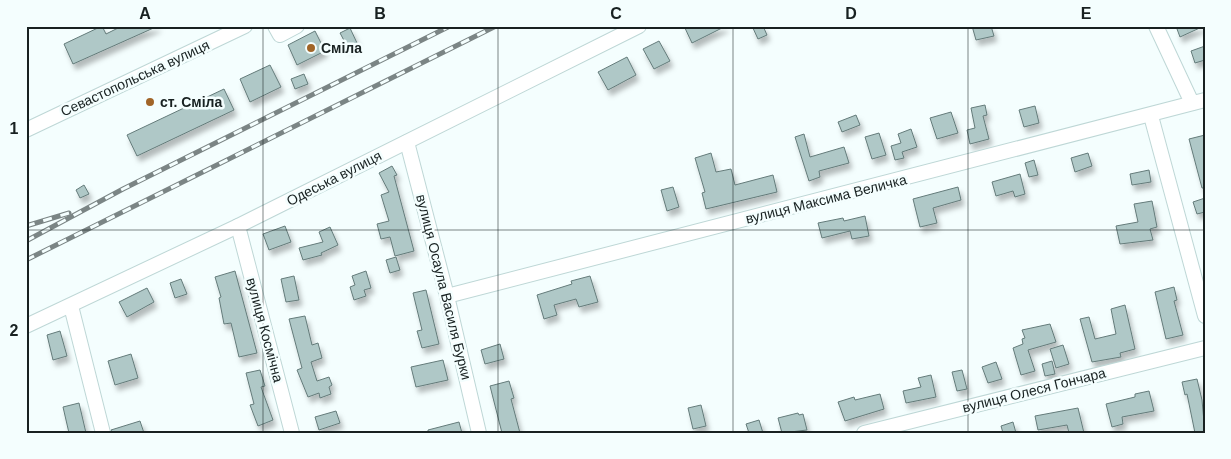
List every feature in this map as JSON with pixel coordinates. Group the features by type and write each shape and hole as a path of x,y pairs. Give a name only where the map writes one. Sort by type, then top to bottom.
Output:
{"street":[{"name":"Севастопольська вулиця","path":"26,130 245,26"},
{"path":"275,26 280,35 297,26"},
{"name":"Одеська вулиця","path":"26,326 238,226 639,26"},
{"path":"1156,26 1198,102"},
{"name":"вулиця Максима Величка","path":"447,296 1151,116 1198,102"},
{"path":"1151,116 1205,316"},
{"name":"вулиця Осаула Василя Бурки","path":"407,142 447,296 479,433"},
{"name":"вулиця Космічна","path":"238,226 292,433"},
{"path":"71,306 102,433"},
{"name":"вулиця Олеся Гончара","path":"864,433 1205,348"}],"building":[{"path":"102,26 106,34 122,26 158,26 73,64 64,44"},
{"path":"684,26 726,26 692,43"},
{"path":"752,26 763,26 767,35 758,39"},
{"path":"972,26 991,26 994,36 976,40"},
{"path":"1183,26 1204,26 1180,37 1177,29"},
{"path":"350,28 357,43 348,48 340,33"},
{"path":"315,31 325,51 297,65 288,45"},
{"path":"659,41 670,61 654,69 643,49"},
{"path":"1205,46 1205,60 1195,63 1191,51"},
{"path":"627,57 636,75 608,90 598,72"},
{"path":"270,65 281,87 250,102 240,79"},
{"path":"304,74 308,84 295,89 291,79"},
{"path":"224,89 234,110 137,156 127,135"},
{"path":"985,105 987,115 983,116 989,139 970,144 967,130 975,128 971,108"},
{"path":"1035,106 1039,123 1024,127 1019,110"},
{"path":"951,112 958,133 937,139 930,118"},
{"path":"856,115 860,125 842,132 838,122"},
{"path":"911,129 917,147 902,152 904,158 895,160 891,146 901,143 898,134"},
{"path":"879,133 886,155 872,159 865,137"},
{"path":"804,134 810,157 844,147 849,163 819,171 820,177 809,181 795,137"},
{"path":"1205,135 1205,188 1202,188 1189,139"},
{"path":"711,153 716,172 731,169 735,185 773,175 777,192 706,209 702,193 705,192 695,158"},
{"path":"1088,153 1092,166 1075,172 1071,158"},
{"path":"1034,160 1038,175 1029,177 1025,163"},
{"path":"392,166 397,175 394,176 414,251 395,256 390,237 381,239 377,224 389,221 381,195 389,192 379,173"},
{"path":"1149,170 1151,182 1132,185 1130,174"},
{"path":"1020,174 1025,194 1015,197 1013,191 996,196 992,182"},
{"path":"84,185 89,194 80,198 76,190"},
{"path":"673,187 679,207 667,211 661,190"},
{"path":"958,187 961,200 933,208 937,223 920,227 913,199"},
{"path":"1205,198 1205,212 1197,214 1193,202"},
{"path":"1152,201 1157,227 1150,229 1153,240 1120,244 1116,226 1138,222 1134,204"},
{"path":"865,216 869,236 852,239 850,231 822,238 818,223 843,218 844,221"},
{"path":"285,226 291,242 269,250 263,234"},
{"path":"330,227 338,245 321,253 322,255 303,260 299,248 323,242 319,232"},
{"path":"396,257 400,270 390,273 386,260"},
{"path":"235,271 257,353 239,357 231,323 224,324 219,298 221,297 215,277"},
{"path":"366,271 371,288 364,290 366,296 354,300 350,287 355,285 352,276"},
{"path":"294,276 299,300 286,302 281,279"},
{"path":"590,276 598,302 579,307 576,299 554,305 557,315 544,319 537,295 572,284 571,281"},
{"path":"181,279 187,294 175,298 170,283"},
{"path":"1174,287 1177,300 1174,301 1183,335 1166,339 1155,292"},
{"path":"147,288 154,302 127,317 119,302"},
{"path":"426,290 439,344 422,348 417,331 422,330 413,293"},
{"path":"1125,305 1135,349 1120,353 1121,357 1092,362 1080,319 1089,317 1095,339 1116,334 1111,309"},
{"path":"305,316 312,345 318,343 322,358 311,362 317,381 329,377 332,385 329,387 331,394 320,398 319,393 308,397 297,370 302,368 289,319"},
{"path":"1050,324 1056,342 1028,350 1035,371 1021,375 1013,348 1023,344 1022,339 1025,338 1022,330"},
{"path":"60,331 67,356 53,360 47,335"},
{"path":"500,344 504,359 485,364 481,350"},
{"path":"1063,345 1069,364 1056,368 1050,349"},
{"path":"131,354 138,378 115,385 108,361"},
{"path":"443,360 448,380 416,387 411,367"},
{"path":"1052,361 1055,374 1045,376 1042,364"},
{"path":"996,362 1002,379 988,383 982,367"},
{"path":"260,370 265,386 261,387 273,420 258,426 250,405 254,404 246,373"},
{"path":"962,370 967,389 957,391 952,372"},
{"path":"931,375 936,397 906,403 903,391 921,387 918,378"},
{"path":"1197,379 1202,400 1205,433 1195,433 1187,394 1185,395 1182,382"},
{"path":"509,381 514,398 511,399 520,433 502,433 490,386"},
{"path":"1149,391 1154,411 1122,417 1123,424 1112,427 1106,404 1135,397 1135,394"},
{"path":"880,394 884,409 845,421 838,402 854,397 855,400"},
{"path":"79,403 86,433 69,433 63,407"},
{"path":"701,405 706,426 693,429 688,408"},
{"path":"1078,408 1084,433 1069,433 1067,425 1038,430 1035,416"},
{"path":"336,411 340,423 319,430 315,417"},
{"path":"798,413 799,415 803,414 807,430 782,433 778,418"},
{"path":"759,420 763,433 749,433 746,424"},
{"path":"140,421 144,433 112,433 111,430"},
{"path":"459,422 462,433 428,433 428,430"},
{"path":"1013,422 1016,433 1003,433 1001,426"}],"railway":[{"path":"26,241 123,189 450,26"},
{"path":"26,260 496,26"},
{"path":"26,226 69,213"}],"place":[{"name":"Сміла","path":"311,48"},
{"name":"ст. Сміла","path":"150,102"}]}
